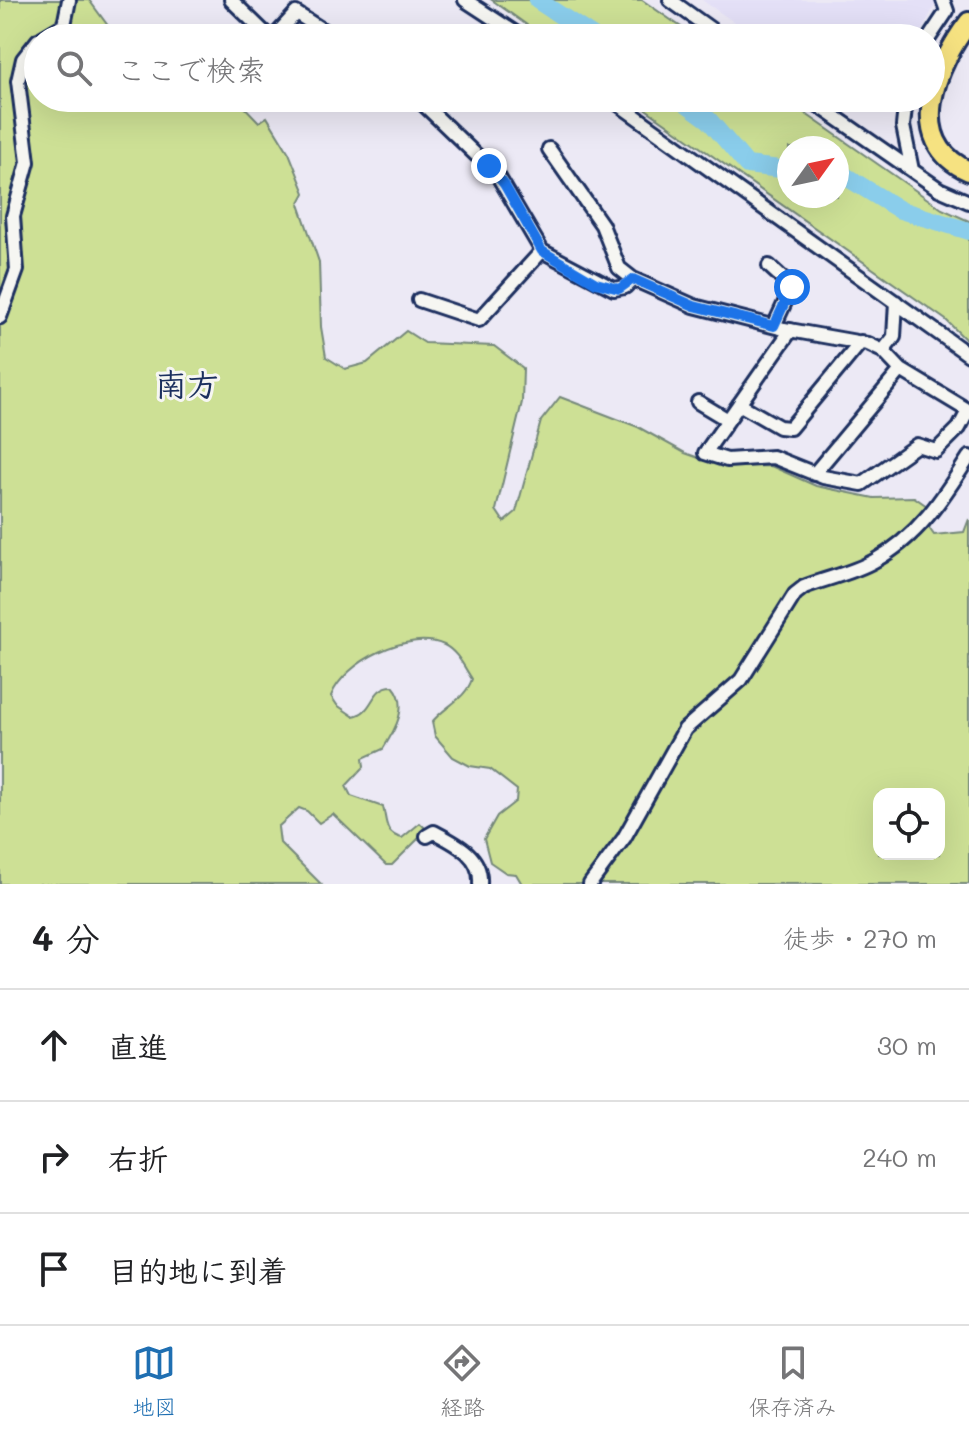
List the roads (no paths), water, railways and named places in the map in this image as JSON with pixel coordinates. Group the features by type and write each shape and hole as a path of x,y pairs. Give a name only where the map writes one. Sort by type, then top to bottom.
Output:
{"highway":[{"path":"945,42 969,8"},
{"path":"945,55 969,22"},
{"path":"922,112 921,129 926,145 947,171 969,182"},
{"path":"931,112 935,140 944,154 969,171"}],"street":[{"path":"63,24 66,22 69,0"},
{"path":"231,0 256,24"},
{"path":"465,0 502,24"},
{"path":"670,0 703,24"},
{"path":"938,24 947,11 943,0"},
{"path":"286,24 296,13 313,24"},
{"path":"0,317 17,270 13,216 28,162 18,81 24,58"},
{"path":"432,112 498,176 542,251 614,289 625,287 633,279"},
{"path":"630,112 969,355"},
{"path":"828,112 939,189 969,202"},
{"path":"904,112 903,126 912,170"},
{"path":"549,149 602,225 619,268 633,279 694,306 791,330 861,342 883,351 901,370 968,411 959,428 936,451 917,445 862,484 814,474 773,457 727,460 708,456 705,453 791,330"},
{"path":"419,300 479,320 542,251"},
{"path":"769,266 792,287 774,326"},
{"path":"883,351 894,337 896,302"},
{"path":"739,404 779,427 790,428 861,342"},
{"path":"814,474 901,370"},
{"path":"698,402 728,420"},
{"path":"590,884 624,838 685,729 741,680 795,594 804,587 872,562 906,540 935,511 969,457"},
{"path":"427,836 434,832 472,856 481,871 480,884"}],"waterway":[{"path":"537,0 574,24"},
{"path":"698,112 709,120 747,165 777,169"},
{"path":"849,178 900,210 969,231"}],"district":[{"name":"南方","path":"187,383"}]}
